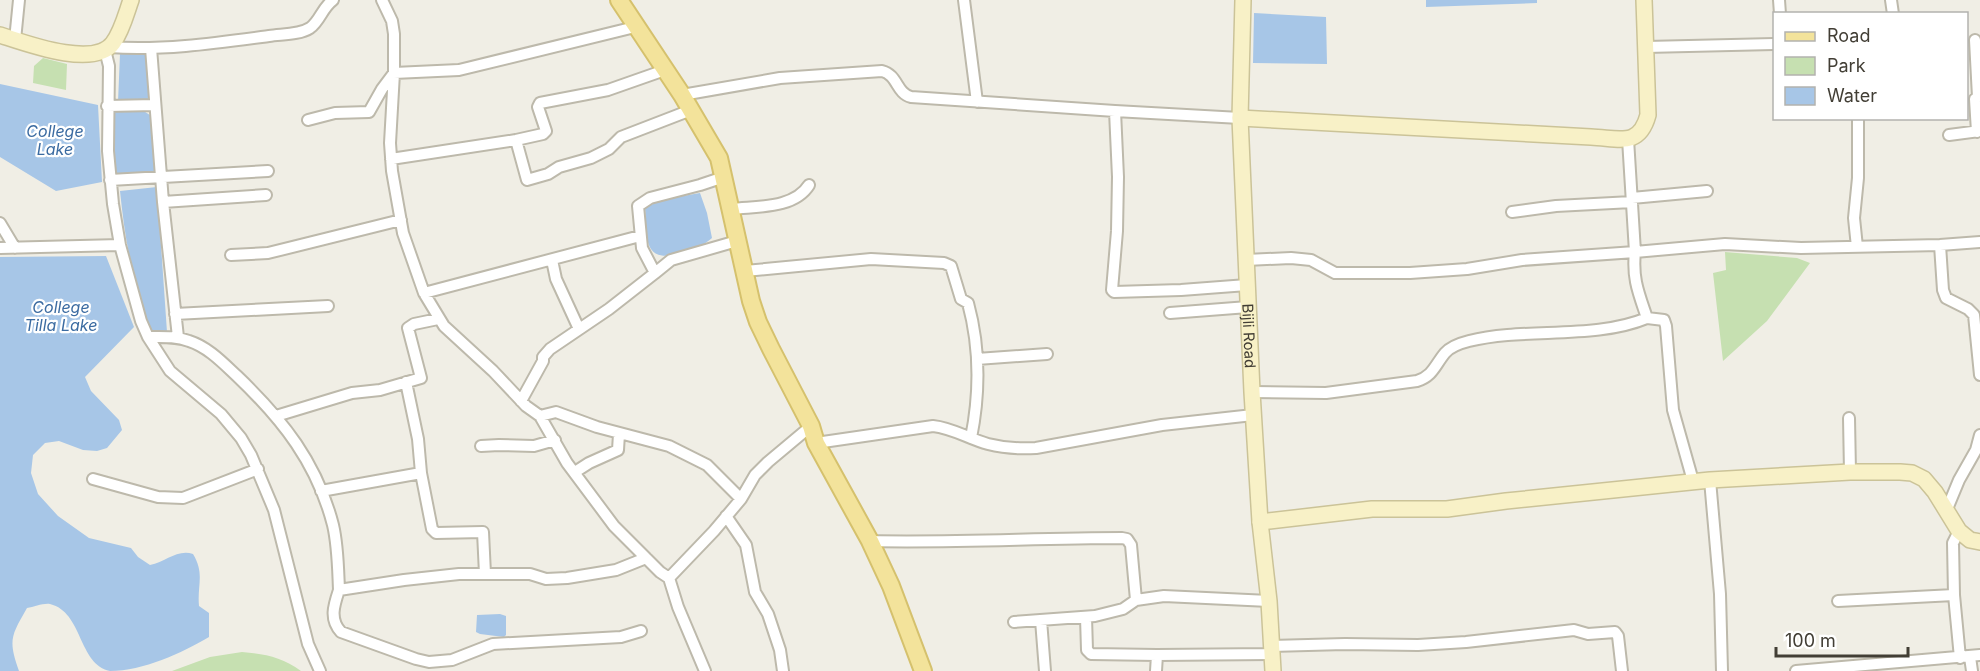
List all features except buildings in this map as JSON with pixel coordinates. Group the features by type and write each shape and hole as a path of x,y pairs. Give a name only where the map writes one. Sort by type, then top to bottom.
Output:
{"main road":[{"path":"619,0 712,145 724,177 737,241 758,322 811,426 816,443 870,541 891,586 923,671"}],"street":[{"path":"19,0 7,37 67,54 107,49 152,48 232,41 298,32 312,27 323,8 333,0"},
{"path":"131,0 119,32 107,49 109,66 107,106 110,180 120,245 141,321 148,337 170,371 221,414 241,438 258,469 274,510 308,644 320,671"},
{"path":"382,0 392,21 394,73 391,159 401,220 424,293 438,319 521,401 540,416 567,463 614,526 660,572 669,578 678,607 705,671"},
{"path":"964,0 977,102"},
{"name":"Bijli Road","path":"1243,0 1240,118 1248,308 1260,522 1269,601 1273,671"},
{"path":"682,95 780,78 882,71 894,78 900,91 905,95 977,102 1628,139 1641,133 1648,115 1644,0"},
{"path":"394,73 459,70 635,27"},
{"path":"1949,135 1979,132 1975,99 1978,97 1979,85 1974,40"},
{"path":"1646,47 1773,44"},
{"path":"152,48 152,105 178,337"},
{"path":"391,159 543,134 546,131 538,107 540,104 608,90 665,70"},
{"path":"308,120 335,113 369,112 394,73"},
{"path":"107,106 152,105"},
{"path":"516,140 526,180 591,158 609,149 621,137 691,110"},
{"path":"1115,111 1118,188 1112,290 1114,292 1154,291 1247,285"},
{"path":"1857,247 1854,218 1858,178 1858,120"},
{"path":"1628,139 1635,252 1634,280 1647,318"},
{"path":"110,180 268,171"},
{"path":"655,273 642,248 638,206 650,198 724,177"},
{"path":"732,209 792,200 801,195 809,185"},
{"path":"1512,212 1707,191"},
{"path":"163,202 266,195"},
{"path":"231,255 268,253 401,220"},
{"path":"0,223 15,248"},
{"path":"424,293 640,236"},
{"path":"521,401 543,359 671,260 737,241"},
{"path":"1246,260 1291,258 1311,260 1335,273 1410,273 1467,269 1522,260 1725,244 1790,248 1980,242"},
{"path":"0,248 120,245"},
{"path":"1940,245 1943,290 1946,298 1968,309 1974,315 1980,375"},
{"path":"745,272 871,259 944,263 951,266 961,299 968,303 975,337 976,404 971,438"},
{"path":"552,260 556,279 579,329"},
{"path":"175,314 328,306"},
{"path":"1170,313 1248,308"},
{"path":"1252,392 1326,393 1417,381 1431,373 1452,347 1472,340 1516,334 1622,327 1647,318 1660,318 1664,320 1666,326 1672,410 1693,482"},
{"path":"276,416 352,393 380,390 421,378 408,328 414,324 438,319"},
{"path":"148,337 178,337 198,345 217,358 276,416 303,452 321,490 333,526 337,547 339,590 333,617 335,625 341,632 440,666 493,644 621,638 641,631"},
{"path":"977,359 1047,354"},
{"path":"406,382 418,439 421,473 432,529 436,533 483,532 485,574"},
{"path":"540,416 556,412 619,434 669,446 707,465 741,499"},
{"path":"816,443 933,426 946,427 988,444 1021,449 1162,425 1253,415"},
{"path":"1850,418 1850,472"},
{"path":"669,578 701,546 741,499 755,475 811,426"},
{"path":"574,472 618,450 619,434"},
{"path":"1947,509 1959,480 1976,450 1980,435"},
{"path":"481,446 534,447 555,440"},
{"path":"93,479 158,497 183,498 258,469"},
{"path":"1260,522 1372,509 1447,509 1710,480 1850,472 1912,473 1923,478 1947,509 1959,531 1970,540 1980,542"},
{"path":"321,490 421,473"},
{"path":"1710,480 1720,594 1722,671"},
{"path":"726,516 746,545 755,592 768,614 780,650 783,671"},
{"path":"1959,531 1953,543 1954,595 1972,671"},
{"path":"870,541 1127,539 1131,545 1136,600"},
{"path":"339,590 442,575 530,574 546,579 567,578 616,570 646,558"},
{"path":"1838,601 1954,595"},
{"path":"1014,622 1086,617 1124,609 1136,600 1173,596 1269,601"},
{"path":"1086,617 1087,650 1091,654 1157,655 1345,644 1418,645 1574,630 1588,634 1616,632 1622,671"},
{"path":"1041,620 1045,671"},
{"path":"1156,671 1157,655"},
{"path":"1796,671 1970,657"}],"green space":[{"path":"43,58 67,64 66,90 33,83 34,66"},
{"path":"1725,252 1797,258 1810,263 1767,321 1723,361 1713,273 1726,270"},
{"path":"242,652 273,657 301,671 172,671 210,657"}],"water":[{"path":"1426,0 1537,0 1537,3 1426,7"},
{"path":"1254,13 1326,17 1327,64 1253,63"},
{"path":"120,54 148,54 150,104 118,102"},
{"name":"College Lake","path":"0,84 98,105 102,182 56,191 0,157"},
{"path":"111,109 142,110 153,117 155,172 116,176"},
{"path":"157,187 167,332 157,336 151,331 135,280 127,245 120,191"},
{"path":"700,193 712,238 682,253 669,256 653,252 647,238 645,207 666,199"},
{"name":"College Tilla Lake","path":"106,256 134,327 85,377 91,391 119,420 122,430 107,448 97,451 83,450 59,441 45,443 33,455 31,473 38,494 58,516 89,538 131,548 138,557 150,565 177,554 193,554 200,574 199,606 209,613 209,637 162,660 136,668 110,671 92,659 69,617 61,609 44,604 27,608 17,625 12,645 19,671 0,671 0,257"},
{"path":"477,615 506,616 506,635 504,637 476,632"}]}
